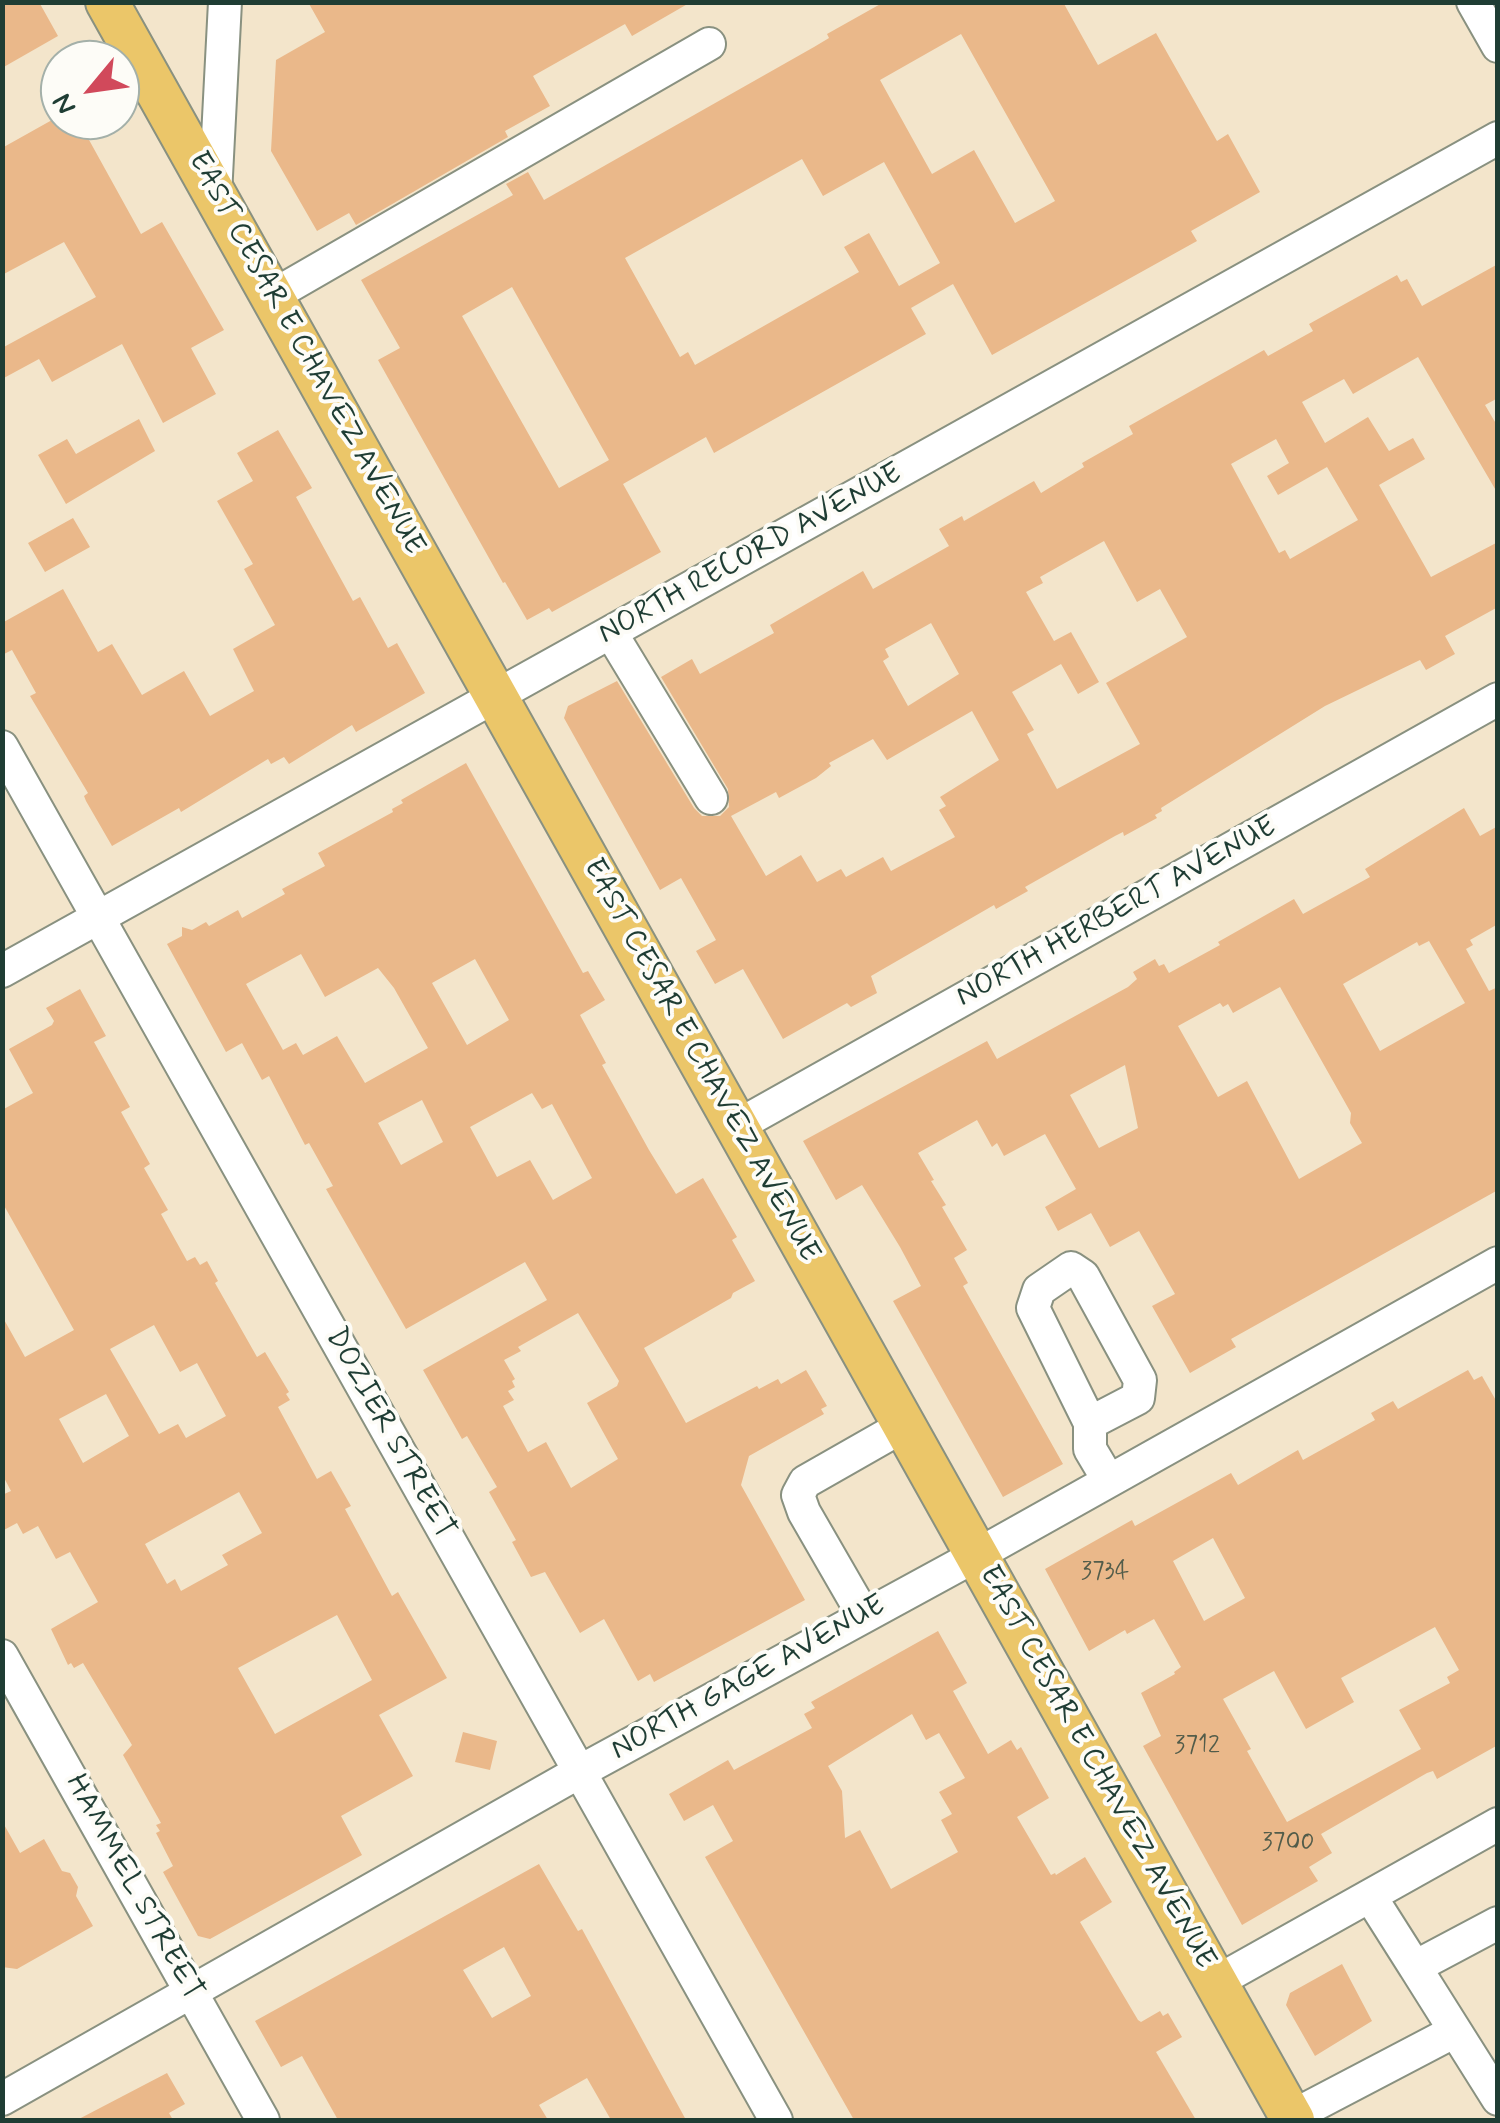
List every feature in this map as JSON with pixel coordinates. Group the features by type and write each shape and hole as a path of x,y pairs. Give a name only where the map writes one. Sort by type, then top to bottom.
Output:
{"main road":[{"name":"EAST CESAR E CHAVEZ AVENUE","path":"106,2 1292,2119"}],"street":[{"path":"215,195 225,2"},
{"path":"1473,2 1498,46"},
{"path":"272,296 709,44"},
{"name":"NORTH RECORD AVENUE","path":"2,971 1498,138"},
{"path":"611,633 711,798"},
{"name":"NORTH HERBERT AVENUE","path":"737,1126 1498,699"},
{"name":"DOZIER STREET","path":"2,747 776,2120"},
{"name":"NORTH GAGE AVENUE","path":"2,2099 579,1772 977,1555 1498,1263"},
{"path":"1090,1423 1090,1449 1109,1481"},
{"path":"864,1616 804,1512 798,1494 805,1482 906,1425"},
{"name":"HAMMEL STREET","path":"2,1656 263,2120"},
{"path":"1216,1982 1498,1824"},
{"path":"1370,1896 1498,2099"},
{"path":"1415,1966 1498,1922"},
{"path":"1292,2119 1454,2031"}],"building":[{"path":"2,2 39,2 58,36 40,40 40,46 2,68"},
{"path":"308,2 691,2 632,36 625,24 533,76 550,106 505,131 508,137 356,225 349,213 317,231 271,151 276,60 325,32"},
{"path":"884,2 1063,2 1098,65 1156,33 1217,141 1228,134 1260,192 1191,231 1197,241 992,355 953,284 911,308 926,334 714,453 706,437 623,484 661,552 552,612 549,608 527,620 378,360 400,348 361,280 513,195 506,184 528,172 544,200 814,47 829,38 827,34","holes":["961,34 1055,201 1015,223 974,150 932,174 880,80","802,159 823,196 884,162 940,263 899,286 869,233 844,247 859,272 695,365 688,352 680,357 625,258","512,287 609,460 559,488 462,316"]},
{"path":"40,127 40,140 89,140 141,234 162,222 224,330 191,348 216,394 163,423 122,344 52,382 39,359 2,379 2,348 96,297 64,242 2,275 2,148"},
{"path":"1498,264 1498,398 1485,405 1498,427 1498,494 1418,357 1353,394 1344,379 1302,402 1325,443 1368,417 1389,451 1413,438 1425,459 1379,485 1431,577 1498,542 1498,607 1445,636 1455,654 1426,670 1420,660 1325,706 1161,808 1157,818 1124,836 1123,832 1115,836 1025,887 1028,891 996,909 994,905 871,976 877,993 851,1007 847,1003 783,1039 743,969 715,984 696,951 716,940 681,878 660,890 564,718 568,706 617,681 694,808 702,816 720,816 729,807 728,789 661,677 692,659 700,674 774,633 770,625 863,571 873,589 949,546 939,529 962,516 964,521 1034,481 1041,493 1084,467 1082,463 1133,434 1129,426 1264,350 1268,356 1313,331 1309,324 1397,275 1401,282 1407,279 1422,306","holes":["1276,439 1289,463 1267,476 1278,495 1327,467 1358,520 1290,559 1285,550 1279,553 1231,464","1104,541 1137,602 1160,589 1187,637 1106,683 1140,744 1057,789 1027,734 1034,730 1012,692 1061,664 1078,694 1099,682 1071,632 1054,641 1026,592 1043,583 1040,577","931,623 959,674 908,706 883,661 889,657 885,649","972,711 999,760 940,797 946,806 939,810 955,837 891,871 883,857 846,877 841,869 817,882 801,855 766,876 731,816 776,792 779,798 816,778 831,766 829,763 873,739 887,760"]},
{"path":"139,419 155,451 66,504 38,455 67,439 76,454"},
{"path":"278,430 312,488 296,497 353,601 360,597 388,648 397,643 425,693 356,732 352,725 289,764 284,757 271,764 268,759 181,812 179,808 112,846 86,801 84,796 88,793 30,696 36,693 12,650 2,655 2,623 63,589 98,652 112,644 142,695 184,671 210,716 254,691 233,649 275,625 244,569 253,564 217,501 253,481 237,453"},
{"path":"73,518 90,547 45,572 28,543"},
{"path":"466,763 583,973 588,971 605,1000 580,1015 606,1063 602,1065 649,1150 676,1194 703,1178 737,1237 732,1240 755,1281 644,1348 686,1423 757,1386 759,1389 778,1379 781,1384 806,1370 827,1406 821,1409 824,1414 749,1456 741,1485 805,1600 654,1682 650,1674 638,1681 604,1619 580,1633 545,1572 531,1577 489,1492 497,1487 467,1436 462,1439 423,1370 547,1300 525,1262 406,1329 326,1189 333,1186 309,1143 305,1145 269,1076 262,1080 242,1043 226,1052 167,944 182,936 182,927 192,930 206,922 209,926 238,910 242,918 285,894 282,889 325,866 318,853 393,812 403,803 401,800","holes":["301,954 325,997 378,968 428,1048 365,1083 337,1036 303,1055 296,1043 283,1050 246,984","475,959 509,1020 467,1045 432,983","532,1093 542,1109 552,1104 592,1178 553,1200 530,1160 497,1177 470,1127","422,1100 443,1142 401,1165 378,1123","578,1313 619,1381 587,1403 618,1459 571,1488 546,1442 528,1452 503,1406 514,1400 508,1391 515,1387 515,1379 504,1360 521,1351 518,1347"]},
{"path":"1464,808 1480,836 1498,826 1498,924 1470,940 1473,945 1466,949 1489,991 1498,987 1498,1190 1231,1339 1236,1347 1190,1373 1152,1306 1175,1294 1139,1231 1110,1247 1091,1213 1058,1231 1045,1207 1076,1189 1045,1134 1004,1156 997,1143 992,1147 977,1120 918,1153 967,1250 954,1258 968,1283 963,1286 1063,1464 1003,1497 893,1301 921,1286 900,1247 862,1185 836,1200 803,1141 987,1041 997,1059 1128,987 1137,979 1133,972 1155,959 1169,973 1294,899 1303,914 1370,877 1365,869","holes":["1429,941 1465,1003 1380,1051 1343,984 1417,942 1419,946","1280,987 1351,1113 1350,1123 1362,1143 1299,1179 1247,1081 1218,1097 1178,1026 1220,1003 1223,1007 1228,1004 1233,1013","1125,1065 1138,1128 1099,1148 1070,1095"]},
{"path":"80,989 106,1036 94,1042 130,1107 121,1112 150,1164 144,1168 168,1210 161,1214 187,1261 195,1257 200,1265 207,1261 218,1281 215,1283 257,1357 265,1352 289,1392 286,1394 290,1400 278,1407 317,1479 331,1471 351,1506 345,1509 392,1596 398,1592 447,1678 379,1715 413,1776 341,1816 362,1855 210,1939 198,1936 163,1872 173,1866 156,1833 160,1831 156,1825 161,1823 123,1755 132,1745 83,1663 74,1668 71,1663 68,1665 51,1629 98,1602 70,1552 56,1559 38,1526 23,1534 17,1523 2,1531 2,1495 11,1491 2,1474 2,1316 25,1357 74,1330 2,1202 2,1110 33,1093 9,1049 52,1025 54,1021 46,1008","holes":["154,1325 180,1372 197,1363 226,1416 186,1438 178,1424 159,1434 110,1349","106,1394 129,1436 83,1463 59,1419","239,1492 262,1533 222,1555 228,1565 181,1591 175,1579 167,1584 145,1544","337,1615 372,1680 275,1734 238,1668"]},
{"path":"1468,1370 1474,1380 1482,1376 1498,1404 1498,1745 1437,1779 1433,1771 1427,1773 1321,1834 1332,1853 1309,1867 1318,1881 1242,1925 1143,1746 1161,1736 1141,1693 1181,1667 1154,1619 1089,1651 1045,1569 1132,1520 1135,1526 1231,1473 1238,1485 1298,1450 1303,1460 1375,1420 1371,1413 1393,1401 1398,1409","holes":["1213,1538 1245,1598 1204,1621 1173,1561","1435,1627 1459,1670 1447,1677 1450,1683 1399,1710 1421,1749 1287,1822 1223,1699 1274,1671 1306,1729 1354,1702 1341,1678"]},
{"path":"938,1631 967,1683 953,1691 988,1754 1011,1740 1017,1750 1021,1747 1049,1798 1017,1817 1051,1875 1085,1857 1112,1902 1080,1922 1138,2020 1160,2011 1163,2016 1168,2013 1182,2037 1156,2052 1196,2120 854,2120 705,1857 733,1841 713,1805 684,1821 669,1794 728,1760 734,1770 812,1728 804,1714 815,1708 811,1702","holes":["912,1714 926,1740 939,1733 965,1778 939,1792 952,1814 941,1820 958,1852 891,1889 860,1830 845,1838 842,1791 828,1766"]},
{"path":"463,1732 497,1741 490,1770 455,1762"},
{"path":"2,1821 20,1853 44,1839 62,1871 70,1873 78,1887 76,1896 93,1926 17,1969 2,1967"},
{"path":"539,1864 578,1931 582,1929 686,2120 611,2120 587,2078 539,2105 548,2120 338,2120 302,2056 281,2067 255,2021","holes":["504,1947 531,1996 492,2018 463,1970"]},
{"path":"1342,1964 1372,2021 1315,2056 1286,2005 1290,1993"},
{"path":"167,2073 185,2104 169,2113 173,2120 77,2120"}]}
